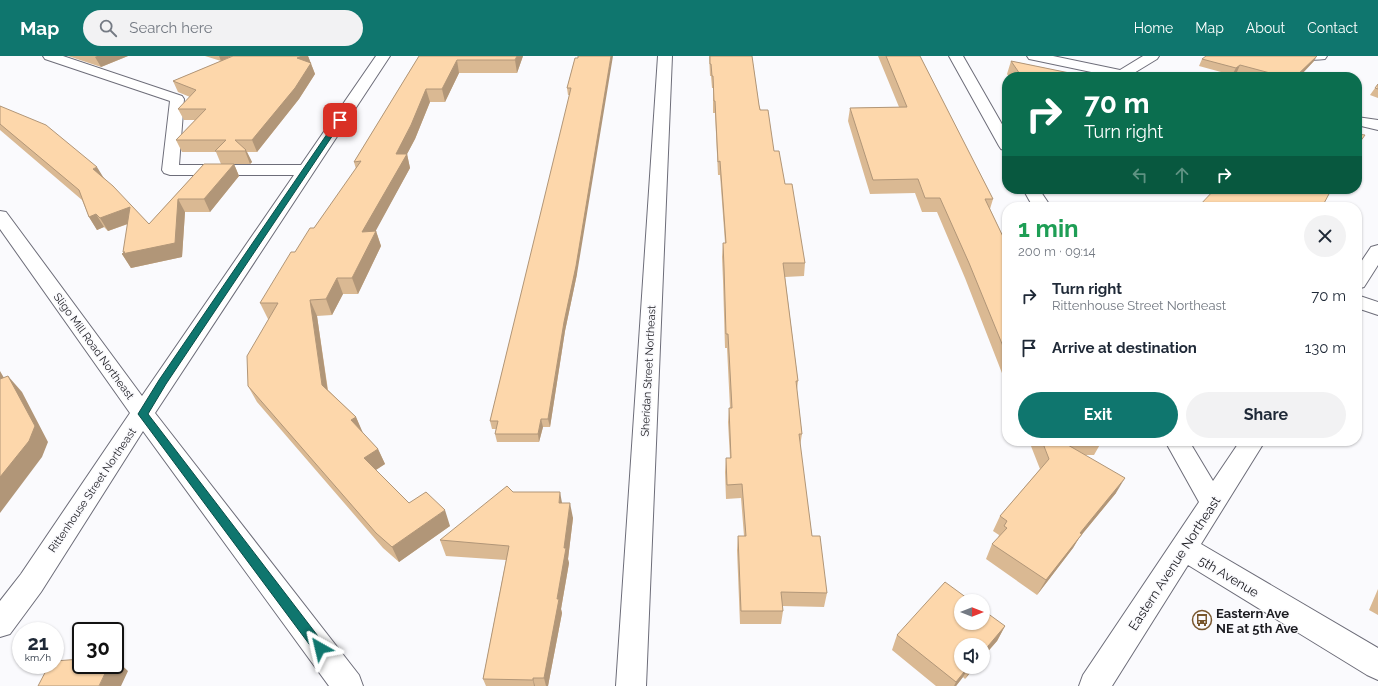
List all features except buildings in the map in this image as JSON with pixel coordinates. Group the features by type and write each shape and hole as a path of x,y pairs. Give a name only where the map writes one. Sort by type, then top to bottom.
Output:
{"street":[{"path":"50,56 177,98 170,170 305,170"},
{"name":"Rittenhouse Street Northeast","path":"0,624 31,583 165,379 383,56"},
{"name":"Sheridan Street Northeast","path":"631,686 665,56"},
{"path":"956,56 1002,137"},
{"path":"1034,56 1110,72"},
{"path":"1134,72 1152,56"},
{"path":"1309,56 1320,56"},
{"path":"161,93 175,87"},
{"path":"1362,122 1378,126"},
{"name":"Sligo Mill Road Northeast","path":"0,216 143,414 348,686"},
{"path":"1362,275 1378,251"},
{"path":"1362,303 1378,309"},
{"path":"1180,446 1213,503"},
{"name":"Eastern Avenue Northeast","path":"1094,686 1250,446"},
{"name":"5th Avenue","path":"1184,548 1378,665"}],"place":[{"name":"Eastern Ave NE at 5th Ave","path":"1202,620"}],"route":[{"path":"320,648 143,414 340,120"}]}
